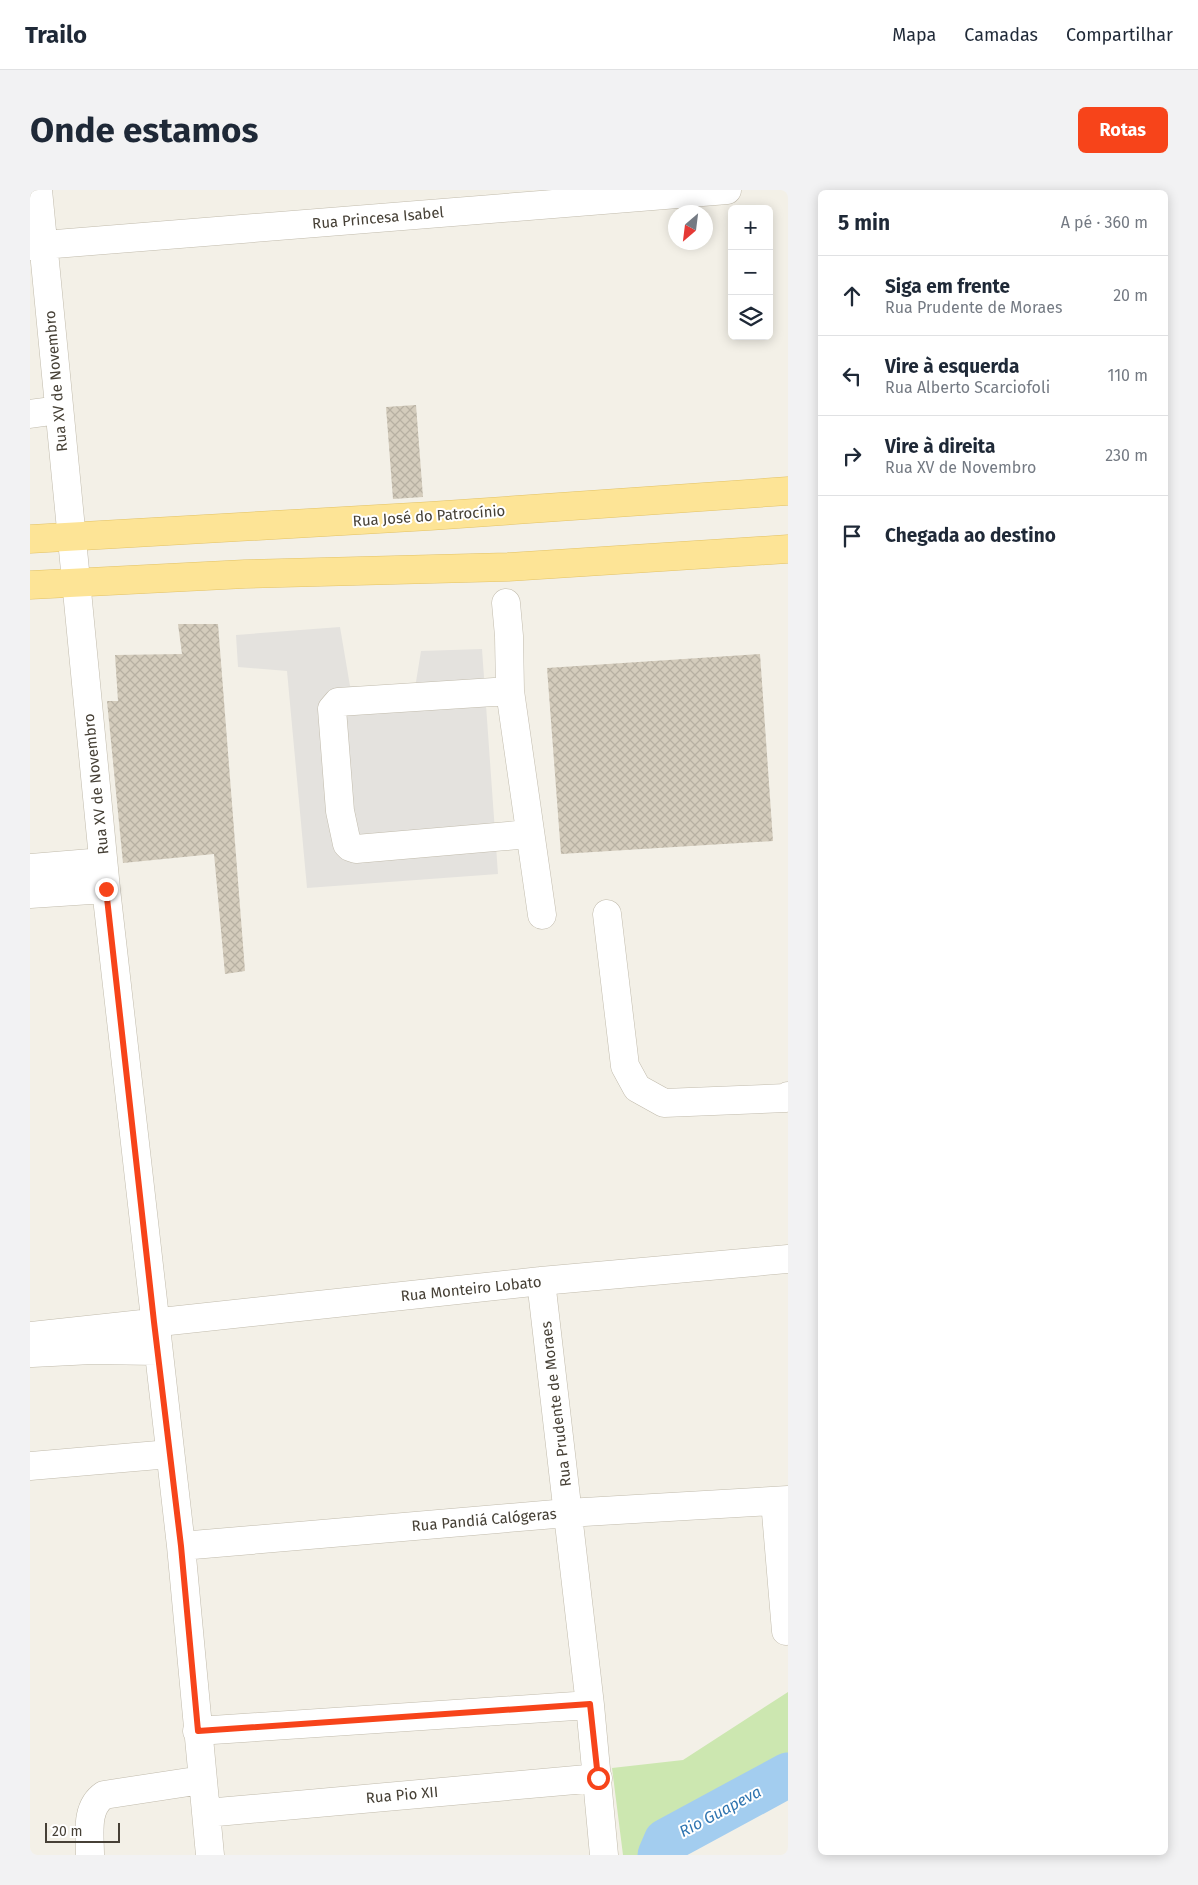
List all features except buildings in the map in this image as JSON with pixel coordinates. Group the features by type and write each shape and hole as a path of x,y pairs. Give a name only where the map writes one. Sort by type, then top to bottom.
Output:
{"main road":[{"name":"Rua José do Patrocínio","path":"30,539 71,535 430,516 788,491"},
{"path":"30,585 245,574 508,567 788,549"}],"street":[{"name":"Rua XV de Novembro","path":"38,190 36,246 58,410 103,862 181,1546 210,1855"},
{"name":"Rua Princesa Isabel","path":"36,246 727,190"},
{"path":"30,414 58,410"},
{"path":"506,603 510,691 542,916"},
{"path":"510,691 338,702 332,709 340,810 347,844 356,849 530,834"},
{"path":"30,868 103,862"},
{"path":"30,894 106,889"},
{"path":"607,914 625,1066 637,1088 664,1103 786,1098 788,1096"},
{"name":"Rua Monteiro Lobato","path":"30,1336 541,1281 788,1259"},
{"name":"Rua Prudente de Moraes","path":"541,1281 566,1492 566,1513 590,1704 604,1855"},
{"path":"30,1352 92,1350 158,1351"},
{"path":"30,1466 170,1454"},
{"path":"782,1500 786,1632"},
{"name":"Rua Pandiá Calógeras","path":"181,1546 566,1513 782,1500"},
{"path":"198,1731 590,1704"},
{"name":"Rua Pio XII","path":"206,1812 598,1778"},
{"path":"90,1855 91,1809 96,1800 104,1795 202,1780"}],"green space":[{"path":"788,1692 788,1756 727,1788 680,1817 652,1838 646,1855 623,1855 612,1768 683,1760"}],"shaded area":[{"path":"340,627 350,686 415,688 421,651 482,649 498,874 307,888 287,671 238,667 236,635"}],"waterway":[{"name":"Rio Guapeva","path":"660,1855 666,1841 788,1775"}],"route":[{"path":"106,889 181,1546 198,1731 590,1704 598,1778"}]}
